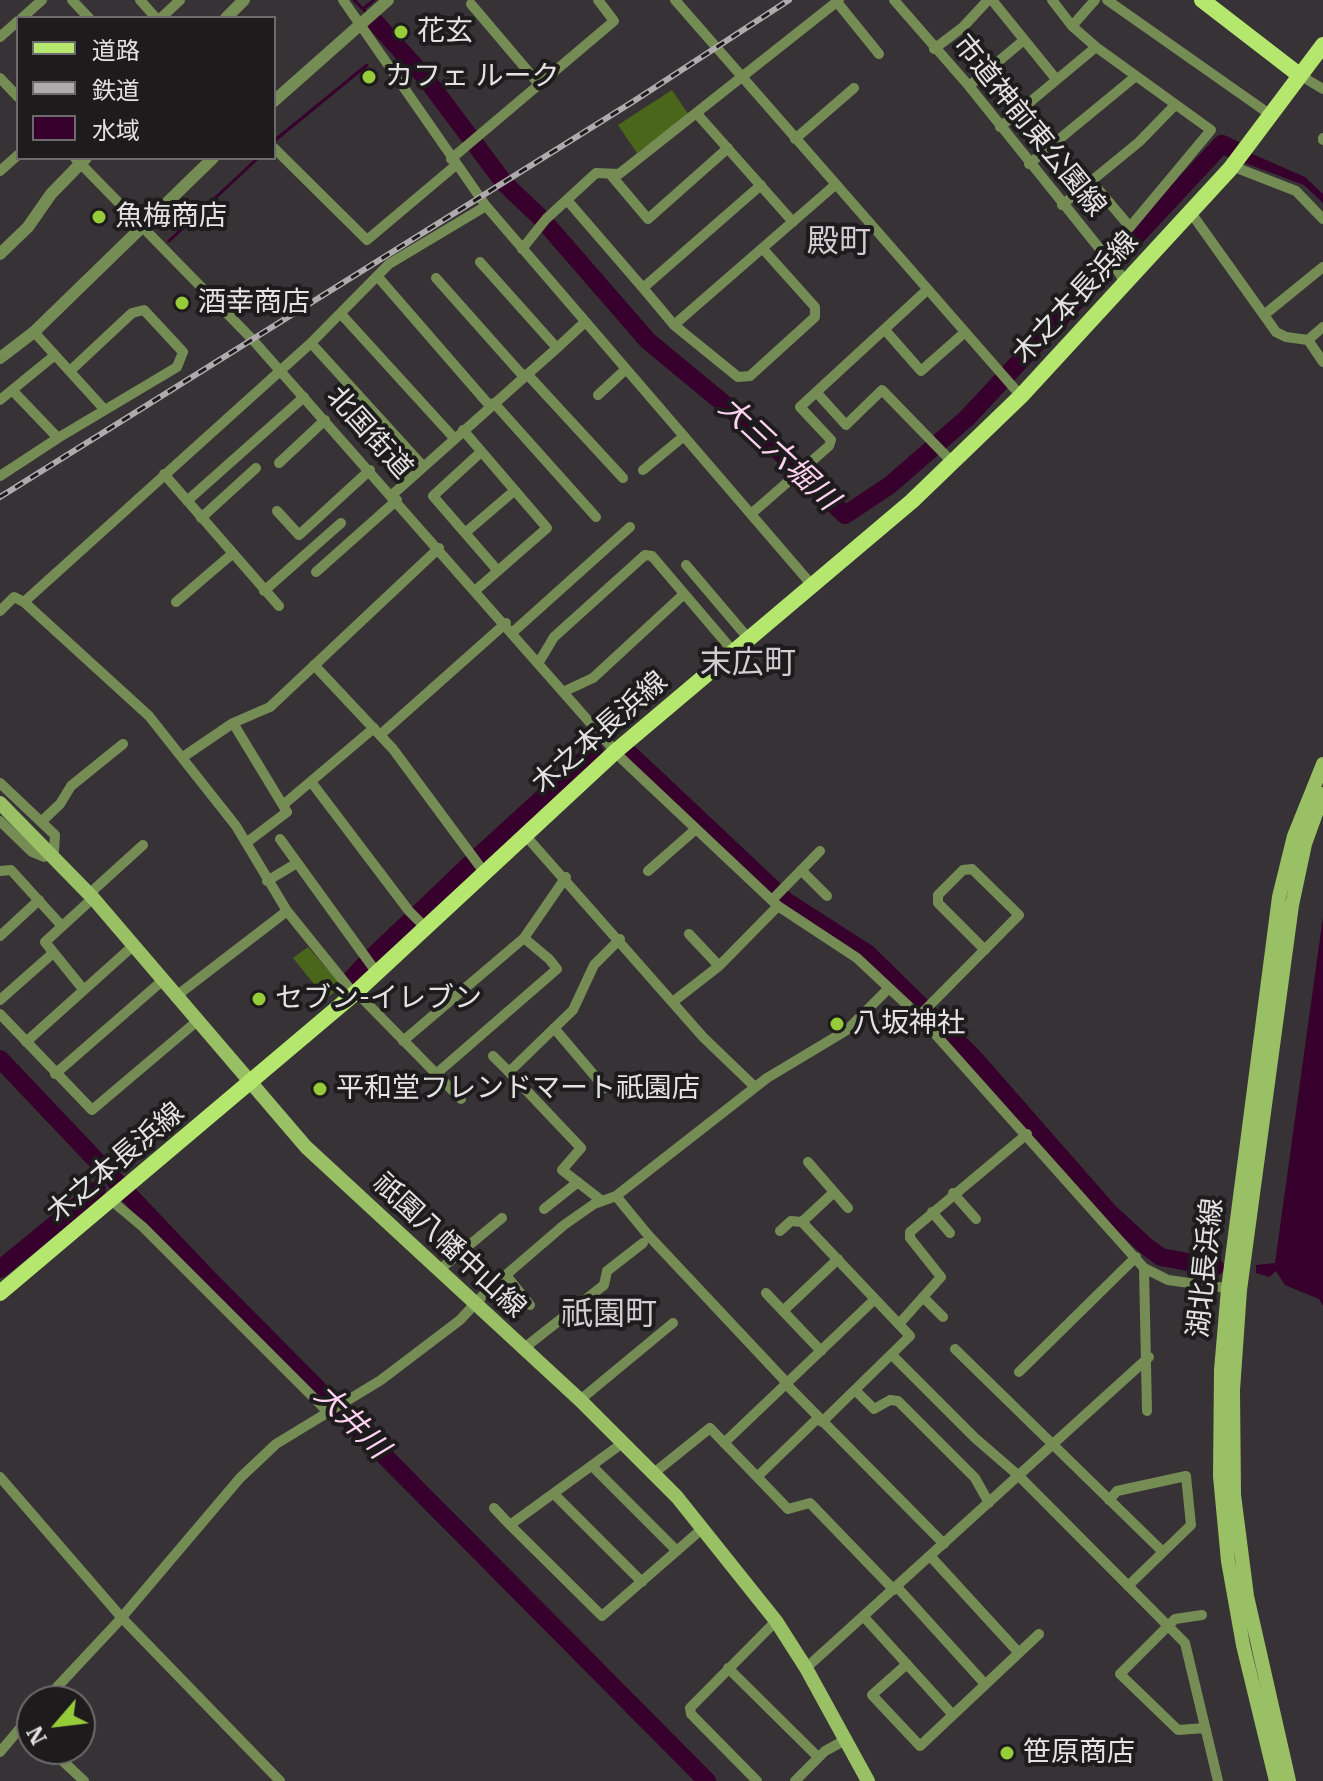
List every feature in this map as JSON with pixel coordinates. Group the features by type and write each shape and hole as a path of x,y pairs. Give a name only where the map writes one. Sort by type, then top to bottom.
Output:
{"main road":[{"path":"1202,0 1298,74"},
{"name":"木之本長浜線","path":"0,1293 114,1200 355,993 616,751 912,501 948,458 1125,285 1189,215 1231,167 1268,113 1323,45"},
{"name":"湖北長浜線","path":"1276,1781 1243,1645 1223,1516 1219,1430 1279,897 1294,836 1323,764"},
{"name":"湖北長浜線","path":"1289,1781 1247,1596 1234,1495 1234,1289 1292,905 1305,844 1323,794"},
{"name":"祇園八幡中山線","path":"0,803 91,896 249,1085 306,1147 624,1442 703,1528 776,1621 847,1739 868,1781"}],"street":[{"path":"24,16 42,0"},
{"path":"72,0 87,16"},
{"path":"140,0 157,16"},
{"path":"161,16 180,0"},
{"path":"228,16 244,0"},
{"path":"343,0 486,206 811,584"},
{"path":"276,99 388,0"},
{"path":"276,150 367,240 453,162 471,140 614,21 598,0"},
{"path":"675,0 1016,390"},
{"path":"684,10 694,0"},
{"name":"市道神前東公園線","path":"894,0 969,86 1062,205 1109,253 1125,285"},
{"path":"934,49 963,27 990,0 1056,79"},
{"path":"1052,0 1072,26 1096,47 1211,130 1109,253"},
{"path":"1072,26 1095,0"},
{"path":"1107,0 1268,113"},
{"path":"522,249 546,219 596,173 619,174 698,115 838,1 879,54"},
{"path":"471,4 538,83"},
{"path":"0,37 16,23"},
{"path":"969,86 1024,40"},
{"path":"1000,127 1096,47"},
{"path":"1298,74 1323,89"},
{"path":"1029,164 1136,76"},
{"path":"0,78 16,95"},
{"path":"795,139 854,88"},
{"path":"1062,205 1092,182 1175,105"},
{"path":"698,115 793,222"},
{"path":"610,174 648,219 728,148"},
{"path":"0,171 16,157"},
{"path":"0,254 28,227 80,160"},
{"name":"北国街道","path":"80,160 281,371 616,751 696,829 776,898 923,1012 1144,1268"},
{"path":"0,358 34,332 211,160"},
{"path":"1231,167 1296,191 1323,219"},
{"path":"1092,182 1130,227"},
{"path":"643,288 761,185"},
{"path":"674,325 835,185"},
{"path":"567,200 674,325 738,377 750,376 815,317 815,307 763,249"},
{"path":"24,602 281,371 389,264 486,206"},
{"path":"1189,215 1194,217 1276,332 1308,340 1323,362"},
{"path":"480,262 557,348"},
{"path":"1264,315 1323,267"},
{"path":"378,277 596,517"},
{"path":"436,278 623,478"},
{"path":"751,514 800,473 831,440 800,407 927,290"},
{"path":"0,476 104,409 177,367 183,352 144,310 132,313 70,371"},
{"path":"341,314 458,434 481,452 547,528 476,590"},
{"path":"316,572 395,498 423,466 585,322"},
{"path":"1308,340 1323,327"},
{"path":"885,330 921,371 964,333"},
{"path":"34,332 104,409"},
{"path":"311,343 423,466"},
{"path":"0,400 55,355"},
{"path":"598,395 626,369"},
{"path":"12,390 58,438"},
{"path":"817,393 846,425 882,390 948,458"},
{"path":"187,501 304,397"},
{"path":"279,463 325,420"},
{"path":"643,470 684,436"},
{"path":"481,452 433,496 498,571"},
{"path":"201,518 256,468"},
{"path":"277,511 299,535 370,470"},
{"path":"164,474 279,606"},
{"path":"465,533 514,491"},
{"path":"264,591 341,523"},
{"path":"283,805 510,628 630,527"},
{"path":"183,757 233,723 256,716 270,707 439,548"},
{"path":"176,602 232,554"},
{"path":"539,662 554,637 645,555 652,556 733,651"},
{"path":"686,565 748,638"},
{"path":"565,691 593,678 684,594"},
{"path":"0,611 14,597 24,602 149,716 246,843 287,911 355,993 461,1099"},
{"path":"314,665 377,732 484,872"},
{"path":"233,723 287,812 246,843"},
{"path":"41,822 60,804 71,786 123,744"},
{"path":"0,783 55,835 51,855 44,857 32,852 0,821"},
{"path":"312,783 409,911 425,927"},
{"path":"648,871 696,829"},
{"path":"525,835 566,877 703,1037 755,1087"},
{"path":"280,839 377,973"},
{"path":"83,989 52,954 45,941 143,845"},
{"path":"674,1001 719,966 820,851"},
{"path":"267,881 297,863"},
{"path":"923,1012 985,950 1019,915 972,869 963,870 938,895 938,903 985,950"},
{"path":"0,871 11,870 61,925"},
{"path":"801,870 827,896"},
{"path":"403,1041 524,938 566,877"},
{"path":"0,936 39,900"},
{"path":"175,997 287,911"},
{"path":"690,934 719,966"},
{"path":"436,1074 557,969 524,938"},
{"path":"509,1072 573,1010 594,965 620,939"},
{"path":"26,1042 134,945"},
{"path":"0,1000 52,954"},
{"path":"55,1074 162,981"},
{"path":"59,1685 122,1618 240,1478 276,1444 344,1405 460,1320 473,1304 564,1225 602,1201 616,1196 755,1087 847,1030 889,988"},
{"path":"0,1014 88,1109 93,1110 196,1022"},
{"path":"554,1028 605,1088"},
{"path":"493,1056 581,1148 562,1170 602,1201"},
{"path":"899,1324 941,1275 909,1234 953,1193 1027,1134"},
{"path":"808,1162 848,1208"},
{"path":"544,1209 578,1182"},
{"path":"802,1222 833,1193"},
{"path":"953,1193 976,1219"},
{"path":"616,1196 648,1235 820,1420 944,1544"},
{"path":"114,1200 331,1412"},
{"path":"932,1212 950,1233"},
{"path":"438,1271 502,1218"},
{"path":"757,1477 855,1390 910,1336 802,1222 791,1221 780,1231"},
{"path":"523,1349 604,1285 607,1271 643,1243"},
{"path":"1019,1372 1136,1257"},
{"path":"783,1311 838,1259"},
{"path":"1147,1411 1149,1357 1144,1268 1168,1280 1234,1289"},
{"path":"506,1275 530,1305"},
{"path":"766,1293 821,1351"},
{"path":"923,1297 943,1317"},
{"path":"724,1443 875,1299"},
{"path":"580,1400 673,1323"},
{"path":"955,1349 1163,1552"},
{"path":"892,1355 1019,1476 1187,1647 1218,1781"},
{"path":"806,1668 1149,1357"},
{"path":"855,1390 874,1409 890,1400 898,1401 975,1478 989,1503"},
{"path":"654,1473 710,1428 788,1509 810,1503 985,1684"},
{"path":"510,1525 624,1442"},
{"path":"592,1466 677,1551"},
{"path":"1109,1500 1117,1491 1186,1476 1191,1525 1128,1586"},
{"path":"0,1477 122,1618 280,1781"},
{"path":"554,1494 642,1582"},
{"path":"494,1508 602,1616 703,1528"},
{"path":"931,1557 1019,1653"},
{"path":"1202,1615 1175,1619 1120,1674 1178,1730 1184,1732 1205,1728"},
{"path":"864,1617 953,1715"},
{"path":"757,1781 690,1712 692,1704 776,1621"},
{"path":"907,1664 872,1695 920,1746 1039,1634"},
{"path":"728,1668 818,1757"},
{"path":"0,1752 16,1733"},
{"path":"795,1781 818,1757 847,1739"},
{"path":"67,1765 84,1781"}],"green space":[{"path":"672,90 689,115 637,153 618,125"},
{"path":"308,947 342,986 326,999 293,958"}],"water":[{"path":"1218,139 1305,177 1323,194 1323,203 1304,185 1210,150"},
{"path":"1323,917 1323,1306 1319,1299 1285,1285 1276,1271 1269,1277 1256,1273 1256,1265 1275,1263"}],"waterway":[{"name":"大三六堀川","path":"354,0 365,11"},
{"path":"363,9 374,0"},
{"name":"大三六堀川","path":"375,22 424,76 505,184 542,219 648,341 763,436 845,515 890,485 967,418 1222,144 1235,150"},
{"path":"276,139 367,65"},
{"path":"169,241 256,160"},
{"path":"478,857 594,751"},
{"path":"631,755 786,901 867,953 973,1057 1108,1211 1146,1246 1161,1257 1215,1267"},
{"path":"418,914 470,864"},
{"path":"371,958 410,921"},
{"path":"349,982 365,964"},
{"name":"大井川","path":"0,1059 204,1274 707,1781"},
{"path":"0,1269 97,1190"}],"railway":[{"path":"0,497 634,101 789,0"}],"place":[{"name":"花玄","path":"401,32"},
{"name":"カフェ ルーク","path":"369,77"},
{"name":"魚梅商店","path":"99,217"},
{"name":"酒幸商店","path":"182,303"},
{"name":"セブン-イレブン","path":"259,999"},
{"name":"八坂神社","path":"837,1024"},
{"name":"平和堂フレンドマート祇園店","path":"320,1089"},
{"name":"笹原商店","path":"1007,1753"}],"district":[{"name":"殿町","path":"839,243"},
{"name":"末広町","path":"748,664"},
{"name":"祇園町","path":"609,1315"}]}
